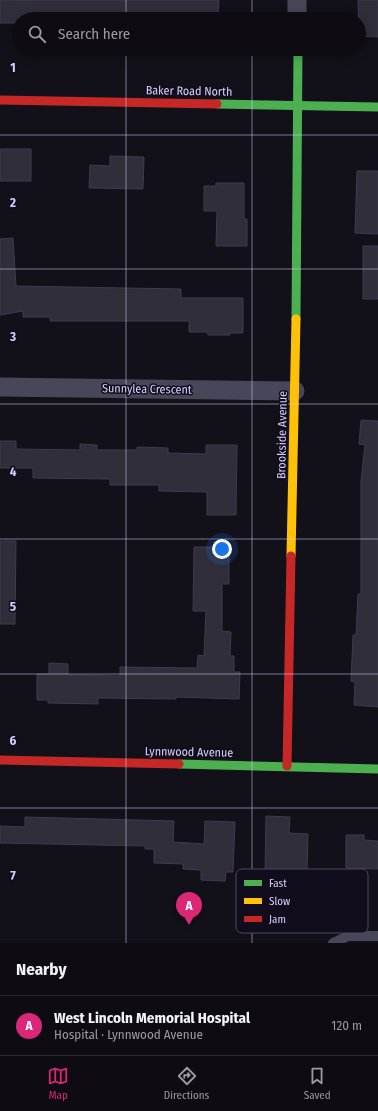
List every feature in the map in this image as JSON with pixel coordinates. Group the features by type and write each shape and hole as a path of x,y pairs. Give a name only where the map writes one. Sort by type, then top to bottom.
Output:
{"street":[{"path":"297,0 297,12"},
{"name":"Brookside Avenue","path":"287,766 295,392 298,56"},
{"name":"Baker Road North","path":"0,100 378,107"},
{"name":"Sunnylea Crescent","path":"0,387 295,392"},
{"name":"Lynnwood Avenue","path":"0,760 378,768"}],"lane":[{"path":"333,943 348,936 378,936"}],"building":[{"path":"0,0 219,0 218,12 12,12 12,23 0,23"},
{"path":"358,0 378,0 378,37 366,36 366,12 358,12"},
{"path":"0,149 31,149 31,181 0,181"},
{"path":"110,156 144,157 143,189 89,188 90,165 110,166"},
{"path":"357,171 378,171 378,234 355,233"},
{"path":"216,183 244,183 244,219 247,219 247,246 216,246 217,211 204,211 204,186 216,186"},
{"path":"13,238 16,286 181,289 181,298 243,298 243,333 230,333 230,335 208,335 207,332 189,332 189,321 50,321 50,317 23,317 23,311 0,315 0,239"},
{"path":"363,246 378,246 378,299 363,299"},
{"path":"361,420 378,421 378,707 354,705 355,682 351,681 353,635 356,635 358,594 361,594 361,481 365,445 359,444"},
{"path":"0,441 16,441 16,449 80,450 80,444 97,445 97,450 137,450 137,447 168,448 168,453 206,454 206,445 237,445 236,515 207,515 207,492 159,491 159,485 110,485 110,479 33,478 33,468 0,468"},
{"path":"0,541 16,541 15,624 0,624"},
{"path":"194,547 229,547 229,584 222,584 222,631 231,632 230,656 234,656 234,672 240,672 239,699 176,697 176,699 98,698 98,704 48,703 48,700 37,700 37,674 49,674 49,663 68,664 68,675 120,676 120,667 197,668 198,655 204,656 206,611 193,611"},
{"path":"266,816 290,817 289,833 308,834 307,869 265,869"},
{"path":"25,817 174,821 173,842 204,844 205,821 235,822 233,872 226,872 225,881 201,880 201,870 183,869 183,864 154,863 154,849 145,849 145,846 0,843 0,826 25,827"},
{"path":"346,835 364,835 364,840 378,841 378,869 346,868"}],"traffic: fast":[{"path":"296,319 298,56"},
{"path":"217,104 378,107"},
{"path":"179,764 378,769"}],"traffic: slow":[{"path":"291,556 296,319"}],"traffic: jam":[{"path":"0,100 217,104"},
{"path":"287,766 291,556"},
{"path":"0,760 179,764"}],"place":[{"name":"West Lincoln Memorial Hospital","path":"189,925"}]}
